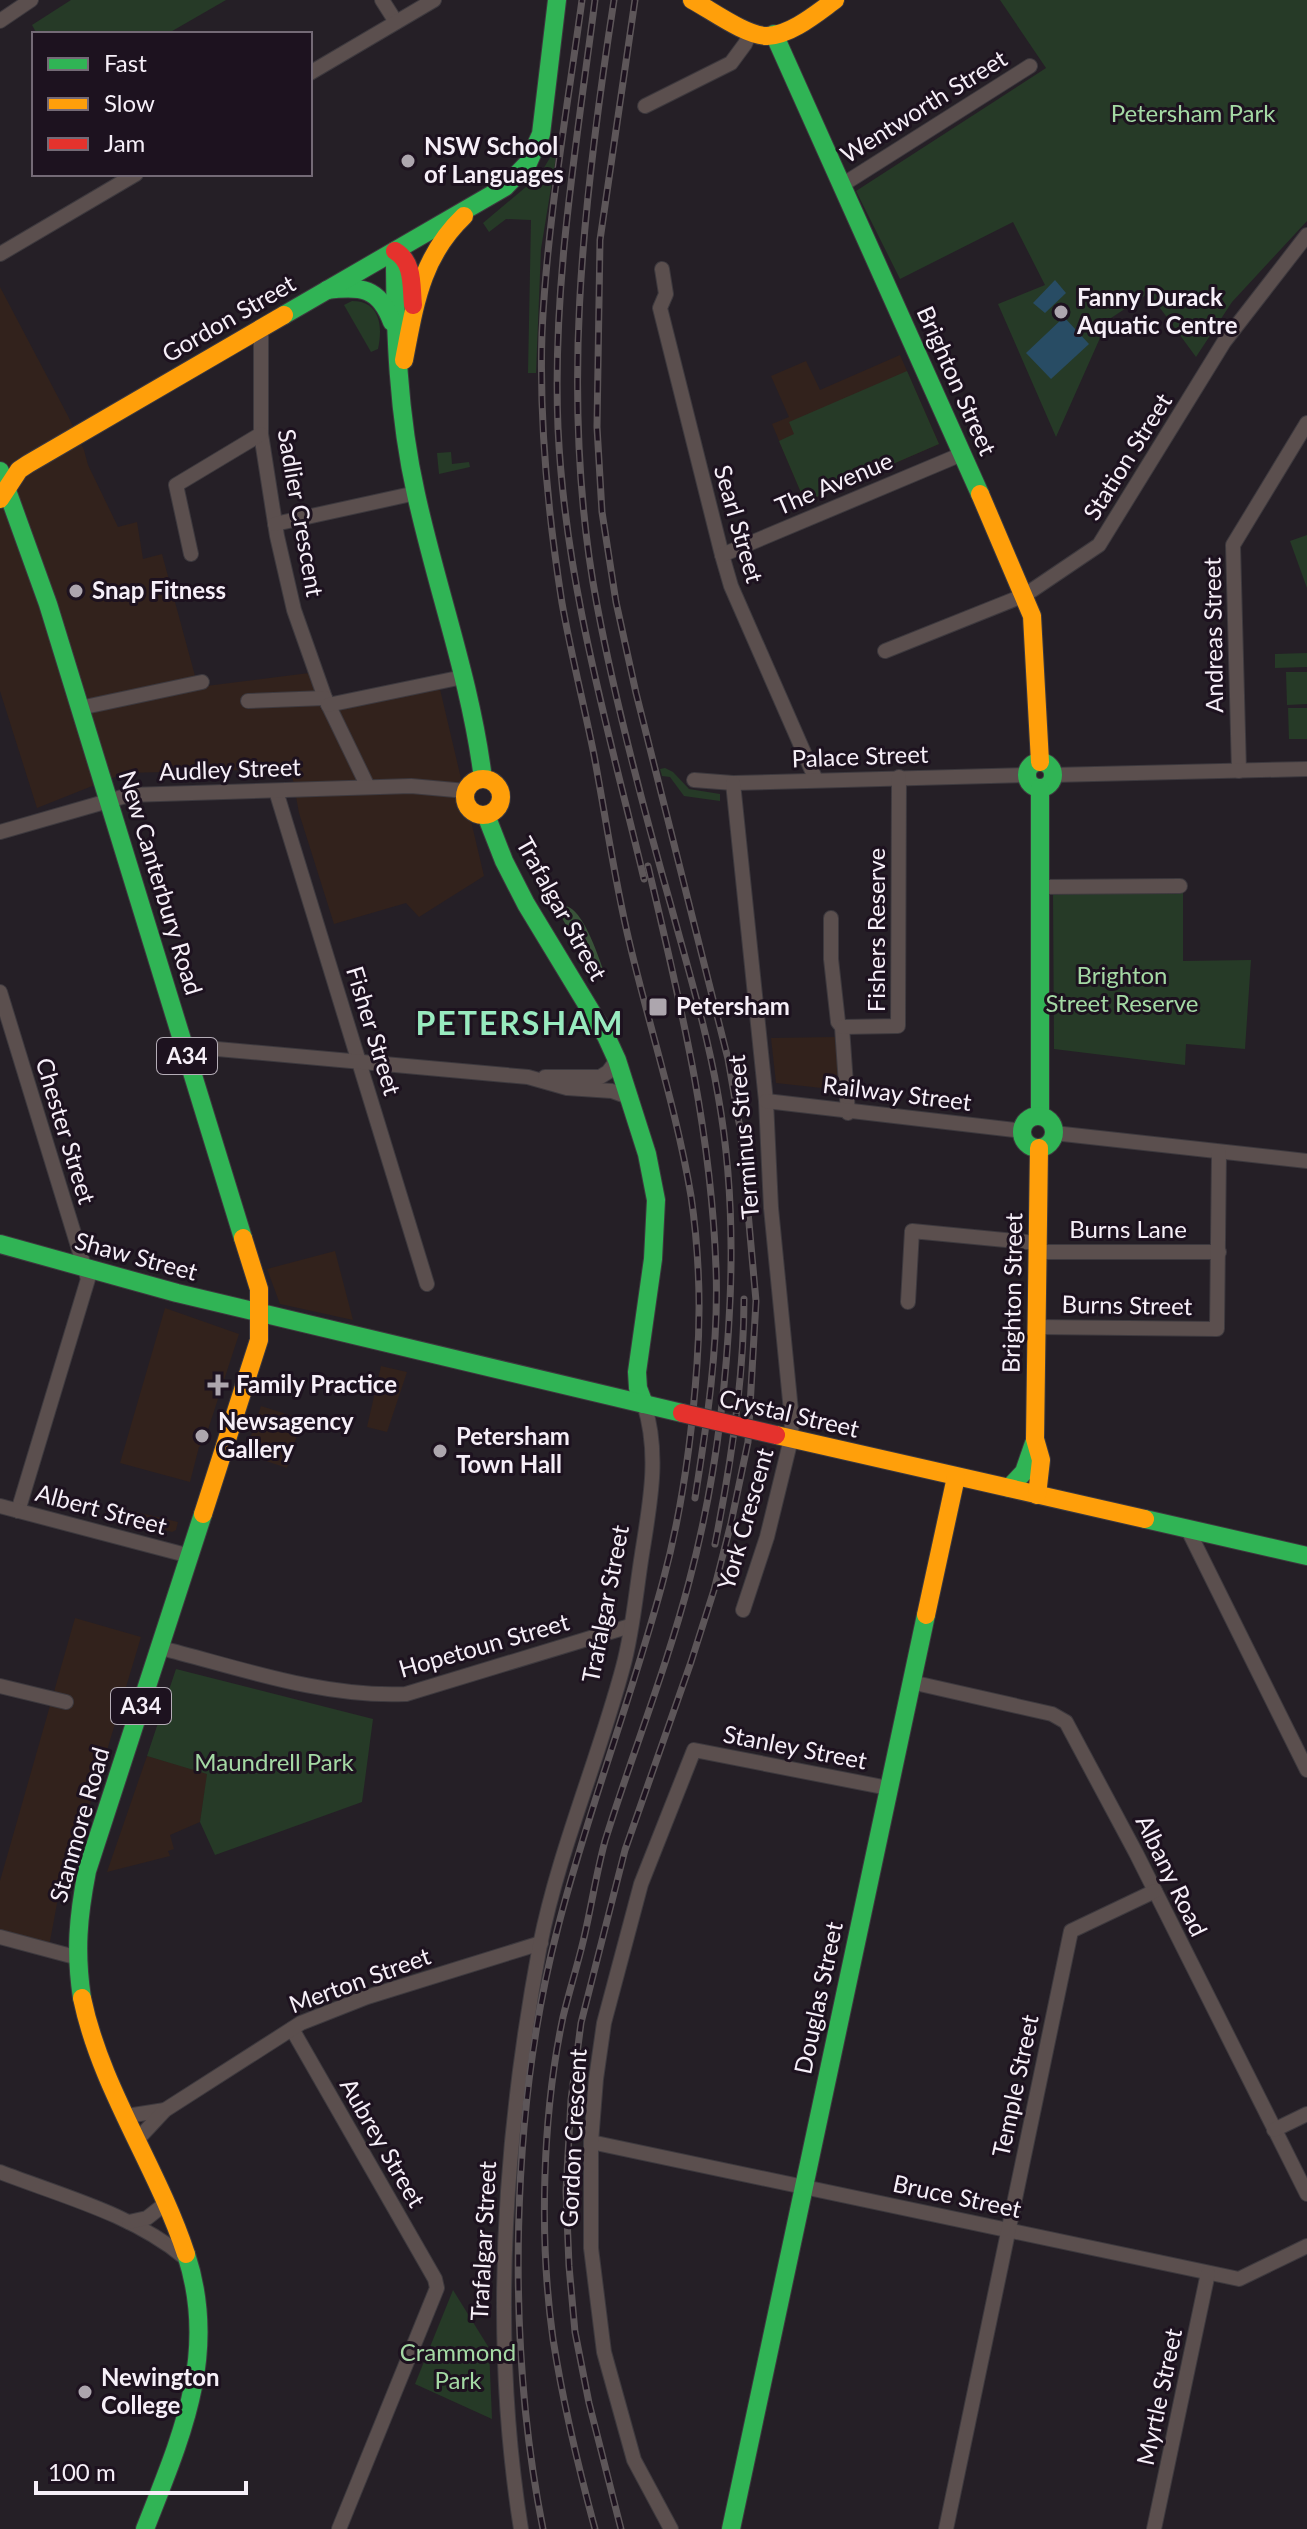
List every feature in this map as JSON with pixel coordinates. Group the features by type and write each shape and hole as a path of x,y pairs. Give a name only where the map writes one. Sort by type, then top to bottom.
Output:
{"main road":[{"path":"400,380 414,309 434,250 482,200 505,187 522,172 536,152 541,134 557,0"},
{"path":"692,0 751,31 767,36 835,0"},
{"name":"Brighton Street","path":"774,34 1032,616 1040,775 1040,1116"},
{"name":"Gordon Street","path":"2,486 28,464 482,200"},
{"path":"414,309 407,262 395,251 394,329 403,416 416,493 463,677 483,779"},
{"path":"327,290 352,288 375,292 387,307 394,329"},
{"name":"New Canterbury Road","path":"2,486 32,556 109,800 259,1289 261,1314"},
{"path":"483,779 497,785 501,795 495,810 486,815 476,813 468,806 466,791 472,782 483,779"},
{"name":"Trafalgar Street","path":"486,815 504,861 526,904 600,1026 617,1060 652,1173 656,1200 652,1279 637,1372 638,1388 644,1404"},
{"path":"1040,1116 1052,1124 1054,1133 1048,1145 1039,1148 1027,1143 1023,1131 1031,1118 1040,1116"},
{"name":"Brighton Street","path":"1009,1488 1028,1465 1035,1439 1039,1148"},
{"name":"Shaw Street","path":"0,1244 87,1270 261,1314"},
{"name":"Crystal Street","path":"261,1314 1307,1556"},
{"name":"Stanmore Road","path":"145,2529 183,2430 195,2386 200,2327 189,2262 138,2139 90,2037 80,1998 75,1957 77,1915 81,1892 259,1340 261,1314"},
{"name":"Brighton Street","path":"1035,1439 1041,1460 1037,1495"},
{"name":"Douglas Street","path":"731,2529 956,1477"}],"street":[{"path":"0,21 31,0"},
{"path":"382,0 396,22"},
{"path":"312,72 434,0"},
{"path":"645,106 731,63 744,47 751,31"},
{"name":"Wentworth Street","path":"842,185 1030,66"},
{"path":"0,254 133,176"},
{"name":"Station Street","path":"885,651 1025,595 1099,545 1224,342 1307,235"},
{"name":"Searl Street","path":"662,269 666,294 660,308 731,586 816,780"},
{"name":"Sadlier Crescent","path":"261,328 261,434 275,524 294,610 326,701 368,787"},
{"name":"Andreas Street","path":"1239,771 1233,545 1307,423"},
{"path":"191,554 176,485 261,434"},
{"name":"The Avenue","path":"722,555 962,454"},
{"path":"275,524 416,493"},
{"path":"248,701 326,701 463,677"},
{"path":"80,708 202,682"},
{"name":"Palace Street","path":"694,780 733,783 1307,769"},
{"name":"Fishers Reserve","path":"842,1027 898,1026 899,777"},
{"name":"Terminus Street","path":"733,783 766,1101 771,1208 791,1397 784,1437"},
{"name":"Audley Street","path":"0,832 129,795 368,787 466,791"},
{"name":"Fisher Street","path":"276,791 427,1284"},
{"path":"1038,887 1180,886"},
{"path":"831,918 831,959 838,1022 842,1027 848,1113"},
{"name":"Chester Street","path":"0,992 87,1270"},
{"path":"184,1046 528,1077 600,1077 617,1060"},
{"path":"528,1077 567,1088 612,1091 631,1098"},
{"name":"Railway Street","path":"766,1101 848,1113 1023,1131"},
{"path":"1054,1133 1307,1161"},
{"path":"1219,1153 1219,1252"},
{"name":"Burns Lane","path":"908,1302 912,1231 1037,1248 1219,1252"},
{"name":"Burns Street","path":"1037,1327 1217,1329 1219,1252"},
{"path":"18,1511 88,1279 87,1270"},
{"name":"Trafalgar Street","path":"521,2529 510,2449 503,2266 519,2085 541,1943 575,1812 623,1668 653,1469 653,1440 644,1404"},
{"name":"York Crescent","path":"743,1610 767,1537 784,1437"},
{"name":"Albert Street","path":"0,1506 190,1556"},
{"path":"1187,1528 1307,1770"},
{"name":"Hopetoun Street","path":"161,1648 314,1687 385,1695 406,1694 630,1626"},
{"name":"Albany Road","path":"911,1682 1052,1714 1066,1722 1155,1891 1307,2194"},
{"path":"0,1686 66,1702"},
{"name":"Stanley Street","path":"694,1750 888,1788"},
{"name":"Gordon Crescent","path":"671,2529 634,2460 604,2352 591,2248 591,2142 604,2023 641,1884 694,1750"},
{"name":"Temple Street","path":"946,2529 1071,1931 1155,1891"},
{"path":"0,1937 75,1957"},
{"name":"Merton Street","path":"138,2139 165,2110 313,2017 541,1943"},
{"name":"Aubrey Street","path":"292,2029 435,2279 435,2295 339,2529"},
{"name":"Merton Street","path":"127,2116 165,2110"},
{"path":"1274,2130 1307,2114"},
{"name":"Bruce Street","path":"591,2142 1239,2279 1307,2246"},
{"path":"0,2172 129,2222 169,2245 189,2262"},
{"path":"129,2222 147,2218 166,2203"},
{"name":"Myrtle Street","path":"1154,2529 1208,2273"}],"shaded area":[{"path":"0,287 68,416 118,527 137,522 143,559 162,554 198,687 309,673 326,712 439,685 484,876 419,917 406,903 334,924 299,813 291,769 125,773 37,808 0,691"},
{"path":"900,355 939,444 805,502 772,424 789,417 771,376 806,361 820,390"},
{"path":"835,1037 840,1090 776,1083 771,1038"},
{"path":"335,1251 353,1320 280,1304 267,1269"},
{"path":"165,1308 239,1334 204,1442 199,1447 190,1482 120,1463"},
{"path":"381,1366 407,1372 387,1432 367,1427"},
{"path":"261,1406 302,1419 287,1468 245,1454"},
{"path":"107,1505 178,1522 176,1530 172,1532 105,1513"},
{"path":"75,1618 141,1637 99,1777 58,1898 48,1952 0,1941 0,1881"},
{"path":"147,1756 208,1773 200,1822 170,1835 174,1849 168,1851 170,1856 107,1872"}],"green space":[{"path":"71,0 226,0 170,32 36,32 32,25"},
{"name":"Petersham Park","path":"1000,0 1307,0 1307,221 1232,302 1196,357 1149,293 1108,320 1056,437 998,304 1045,285 1013,222 900,279 856,191 1046,68"},
{"path":"551,156 556,157 541,249 536,373 528,373 531,220 506,219 489,232 483,223 539,176"},
{"path":"352,301 369,305 374,310 380,332 378,349 371,352 344,305"},
{"path":"907,371 939,444 805,502 779,441 794,434 789,422"},
{"path":"451,452 452,464 469,462 470,467 439,474 437,453"},
{"path":"1307,535 1307,588 1290,541"},
{"path":"1307,653 1307,667 1275,668 1275,654"},
{"path":"1286,672 1307,672 1307,704 1287,705"},
{"path":"1288,708 1307,708 1307,739 1289,739"},
{"path":"665,768 689,789 720,794 720,801 684,796 670,777 662,776 660,769"},
{"name":"Brighton Street Reserve","path":"1183,891 1183,961 1251,960 1245,1049 1186,1044 1185,1065 1054,1049 1053,892"},
{"path":"566,906 584,923 593,943 603,969 597,978 559,913 559,908"},
{"name":"Maundrell Park","path":"176,1669 373,1719 362,1802 215,1855 200,1822 207,1774 147,1756"},
{"name":"Crammond Park","path":"453,2290 489,2348 492,2419 415,2384"}],"water":[{"path":"1055,280 1066,293 1045,313 1033,303"},
{"path":"1064,317 1089,344 1051,379 1026,353"}],"railway":[{"path":"543,2529 531,2457 519,2305 522,2149 530,2072 558,1927 670,1555 689,1446 699,1322 691,1196 620,898 562,603 546,469 541,367 548,250 582,0"},
{"path":"595,0 562,267 558,428 562,486 579,599 644,879"},
{"path":"595,2529 566,2411 549,2301 544,2220 551,2095 563,2017 605,1841 670,1647 705,1513 725,1372 731,1249 730,1197 714,1071 621,719 604,643 586,529 579,454 580,302 593,151 614,0"},
{"path":"621,2529 589,2403 575,2332 566,2191 571,2100 581,2023 625,1850 691,1662 731,1523 748,1442 756,1301 741,1134 728,1059 636,693 616,602 602,512 597,427 600,240 635,0"},
{"path":"648,866 692,1065 713,1216 716,1268 714,1354 695,1498"},
{"path":"715,1544 736,1422 744,1299"}],"traffic: fast":[{"path":"284,315 505,187 528,163 541,134 557,0"},
{"path":"774,34 980,494"},
{"path":"395,251 399,373 405,434 424,530 462,671 483,779"},
{"path":"327,290 350,288 367,291 381,302 392,322"},
{"path":"0,471 48,604 243,1238"},
{"path":"1040,762 1049,766 1053,775 1049,784 1040,788 1031,784 1027,775 1031,766 1040,762"},
{"path":"1040,788 1040,1116"},
{"path":"486,815 504,861 526,904 606,1036 617,1060 647,1154 656,1200 653,1259 637,1372 638,1388 644,1404"},
{"path":"1038,1116 1049,1121 1054,1132 1049,1143 1038,1148 1027,1143 1022,1132 1027,1121 1038,1116"},
{"path":"0,1244 177,1293 682,1413"},
{"path":"1009,1488 1024,1472 1034,1443"},
{"path":"82,1998 78,1934 87,1871 203,1514"},
{"path":"1145,1519 1307,1556"},
{"path":"731,2529 926,1615"},
{"path":"145,2529 182,2428 197,2361 199,2326 186,2254"}],"traffic: slow":[{"path":"692,0 739,27 767,36 794,28 835,0"},
{"path":"404,360 416,301 429,265 438,248 464,216"},
{"path":"0,499 19,470 28,464 284,315"},
{"path":"980,494 1032,616 1040,762"},
{"path":"483,779 496,784 501,797 496,810 483,815 470,810 465,797 470,784 483,779"},
{"path":"1037,1495 1041,1460 1035,1439 1039,1148"},
{"path":"203,1514 259,1340 259,1289 243,1238"},
{"path":"776,1435 1145,1519"},
{"path":"926,1615 956,1477"},
{"path":"82,1998 102,2064 186,2254"}],"traffic: jam":[{"path":"395,251 409,268 413,305"},
{"path":"682,1413 776,1435"}],"place":[{"name":"NSW School of Languages","path":"408,161"},
{"name":"Fanny Durack Aquatic Centre","path":"1061,312"},
{"name":"Snap Fitness","path":"76,591"},
{"name":"Petersham","path":"658,1007"},
{"name":"Family Practice","path":"218,1385"},
{"name":"Newsagency Gallery","path":"202,1436"},
{"name":"Petersham Town Hall","path":"440,1451"},
{"name":"Newington College","path":"85,2392"}],"district":[{"name":"PETERSHAM","path":"520,1024"}]}
